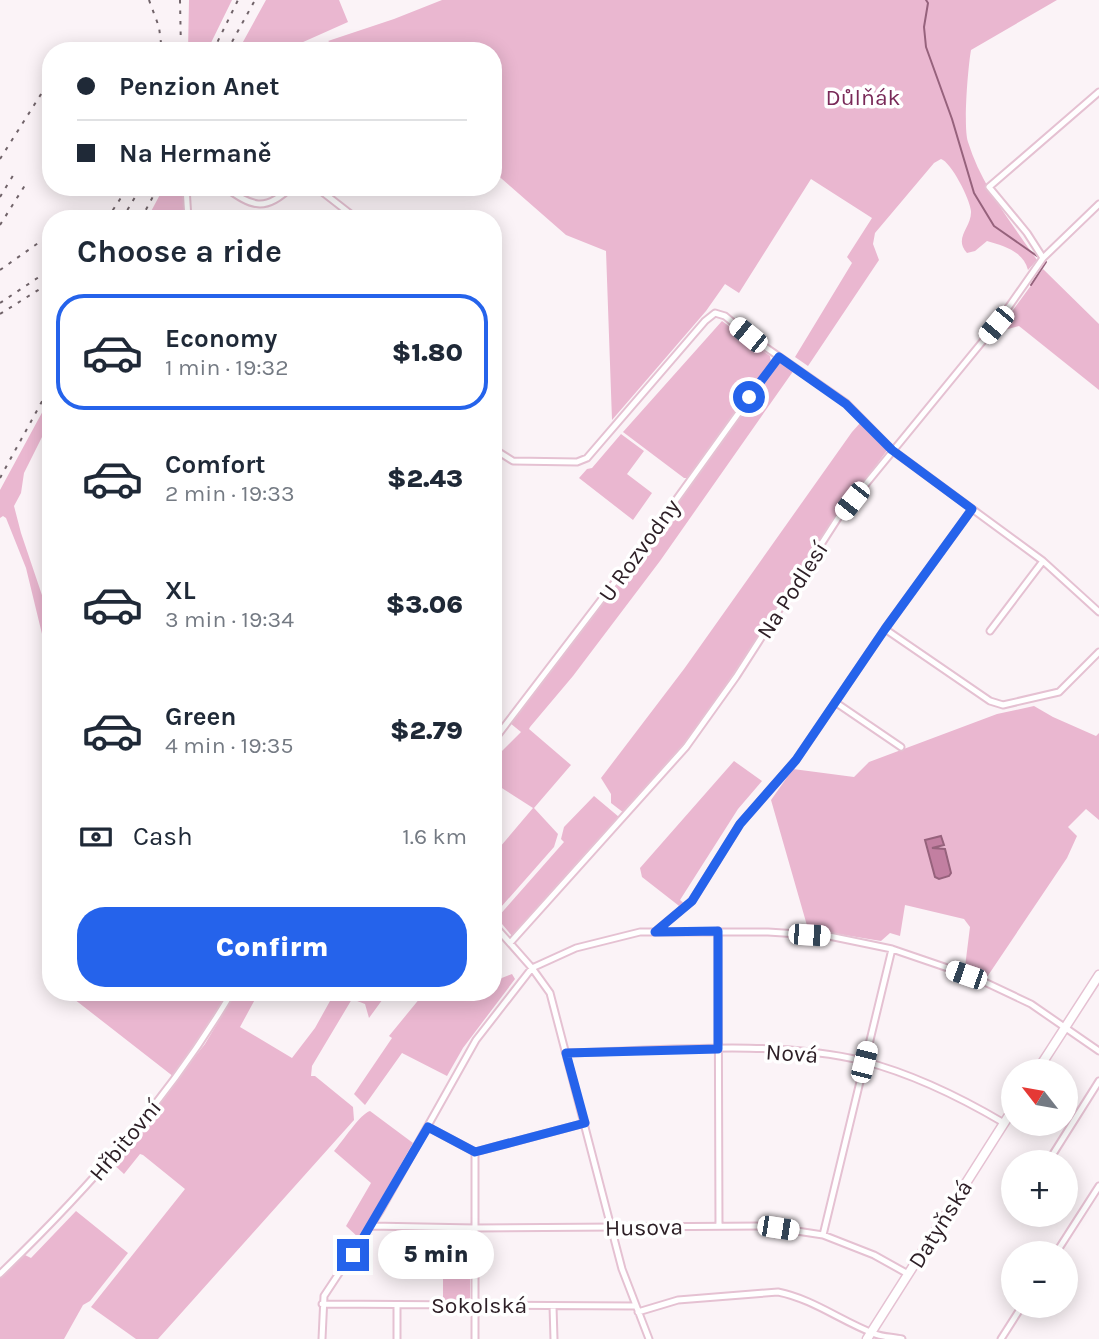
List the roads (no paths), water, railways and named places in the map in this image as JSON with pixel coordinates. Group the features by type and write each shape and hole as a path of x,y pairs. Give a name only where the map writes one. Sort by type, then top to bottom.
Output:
{"main road":[{"path":"1045,1059 1099,975"},
{"name":"Datyňská","path":"869,1336 1001,1128"}],"street":[{"path":"1043,258 1027,233 989,187 1099,92"},
{"path":"237,196 259,205 281,196"},
{"path":"328,196 345,210"},
{"name":"Na Podlesí","path":"510,943 686,747 736,677 838,518 996,325 1043,258 1099,204"},
{"path":"502,454 513,461 577,462 587,458 705,321 715,313 725,316 846,404 892,450 1042,561 1099,612"},
{"name":"U Rozvodny","path":"502,730 650,536 779,357"},
{"path":"655,932 692,901 740,824 796,760 885,629 972,509"},
{"path":"990,631 1042,561"},
{"path":"885,629 990,701 1003,705 1059,692 1099,652"},
{"path":"835,702 901,747"},
{"path":"718,931 719,1226"},
{"path":"322,1339 324,1296 371,1226 476,1040 532,968 576,948 640,932 718,931 829,936 892,949 974,977 1031,1004 1099,1051"},
{"path":"502,934 550,993 612,1228 636,1309 649,1339"},
{"path":"822,1235 892,949"},
{"name":"Hřbitovní","path":"0,1274 92,1180 144,1118 203,1042 227,1001"},
{"name":"Nová","path":"566,1053 718,1049 823,1054 864,1062 922,1081 970,1103 1001,1121"},
{"path":"1056,1150 1099,1081"},
{"path":"428,1127 475,1152 585,1123"},
{"path":"475,1152 475,1339"},
{"path":"1064,1241 1099,1186"},
{"name":"Husova","path":"371,1226 764,1226 822,1235 874,1255 908,1274"},
{"name":"Sokolská","path":"322,1304 636,1309 678,1300 778,1292 793,1294 869,1336 902,1339"},
{"path":"397,1305 397,1339"},
{"path":"553,1306 554,1339"},
{"path":"1001,1339 1015,1318"}],"waterway":[{"path":"926,0 926,47 952,119 974,193 994,226 1037,256"},
{"path":"1031,285 1046,262"}],"railway":[{"path":"149,0 159,27 161,42"},
{"path":"180,0 181,42"},
{"path":"217,42 238,0"},
{"path":"232,42 255,0"},
{"path":"0,159 42,93"},
{"path":"0,197 14,174"},
{"path":"0,225 27,182"},
{"path":"113,210 122,196"},
{"path":"127,210 136,196"},
{"path":"146,210 153,196"},
{"path":"0,270 42,240"},
{"path":"0,303 42,275"},
{"path":"0,314 42,288"},
{"path":"0,478 42,401"}],"park label":[{"name":"Důlňák","path":"863,97"}]}
